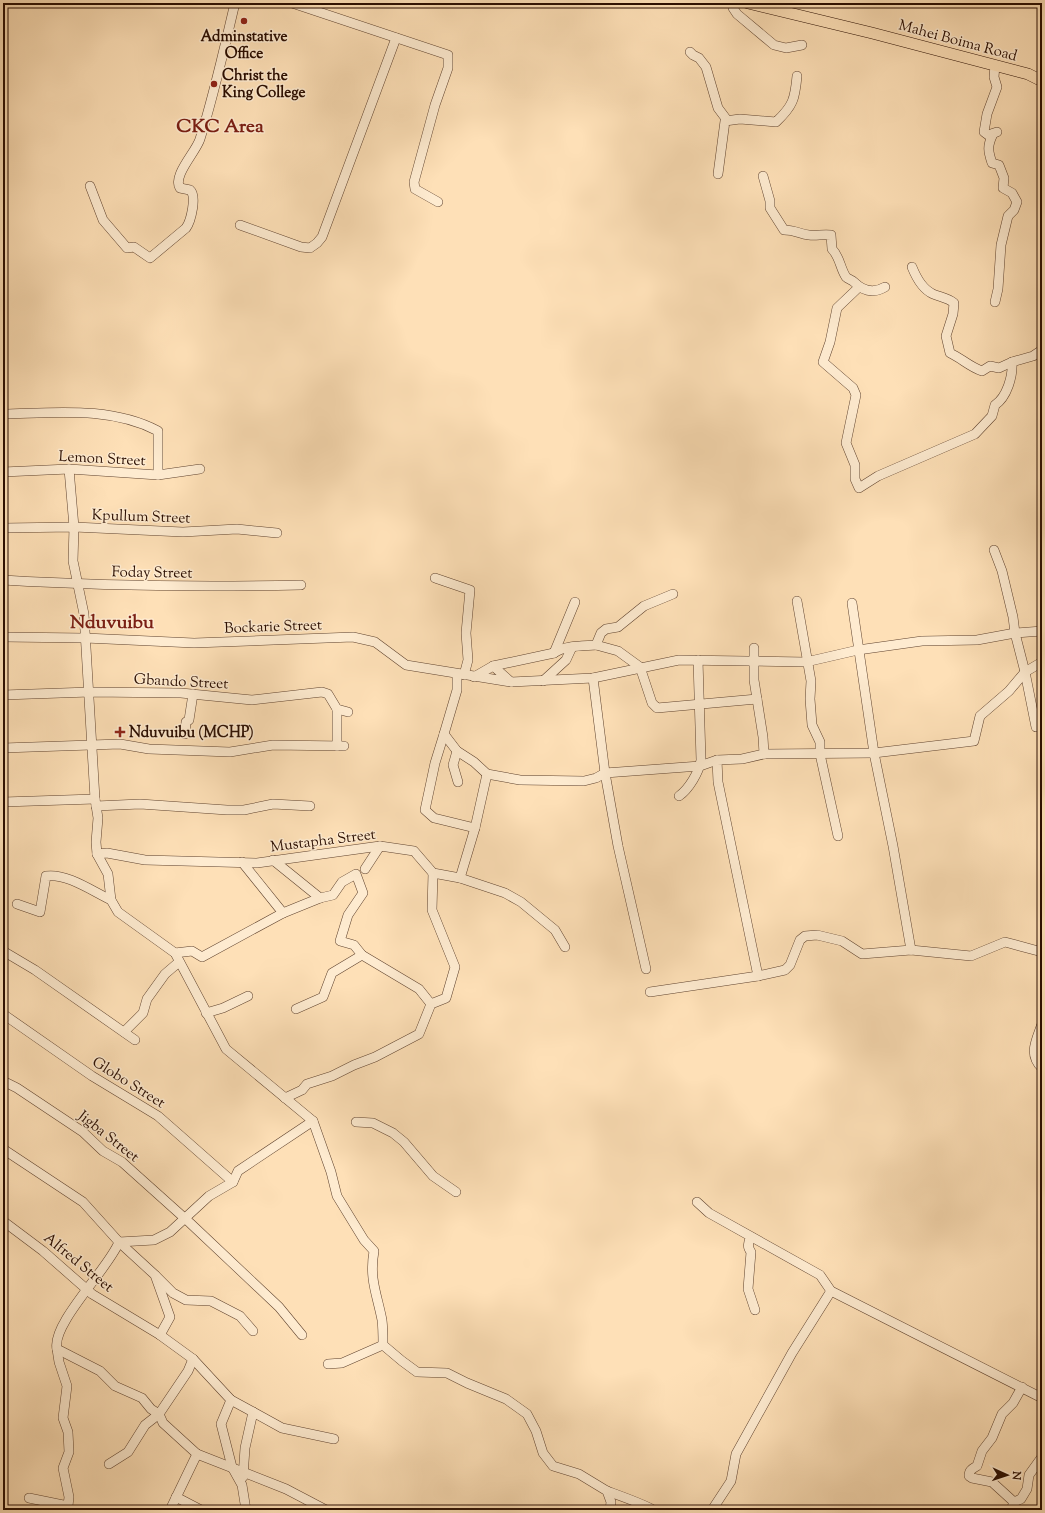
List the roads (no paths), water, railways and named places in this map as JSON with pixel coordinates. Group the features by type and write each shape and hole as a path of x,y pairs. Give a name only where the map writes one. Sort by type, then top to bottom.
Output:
{"main road":[{"name":"Mahei Boima Road","path":"748,3 1028,74 1042,81"}],"street":[{"path":"90,186 103,220 127,248 134,247 150,258 186,228 190,222 194,197 190,190 180,188 178,185 178,178 199,141 220,65 234,3"},
{"path":"292,3 448,56 448,68 414,182 415,189 438,202"},
{"path":"735,3 733,8 737,14 774,45 786,48 802,45"},
{"path":"240,225 301,247 310,248 317,243 322,237 396,38"},
{"path":"690,52 692,55 699,58 706,68 718,108 727,120 718,174"},
{"path":"994,65 994,77 997,87 987,114 984,132 996,133 988,144 988,150 992,163 999,165 1004,178 1004,188 1012,193 1017,202 1014,210 1008,216 1000,245 998,289 995,302"},
{"path":"727,120 740,119 776,122 788,111 795,98 797,76"},
{"path":"763,176 770,201 770,208 784,230 795,230 808,235 820,233 831,235 832,249 836,254 846,277 858,288 878,291 885,287"},
{"path":"912,267 916,279 931,293 954,303 953,314 946,336 950,353 960,358 972,368 982,372 990,366 999,368 1012,362 1033,356 1042,350"},
{"path":"858,288 837,308 830,342 823,362 853,388 856,395 846,443 855,465 855,479 859,488 878,476 975,434 992,416 995,405 1001,400 1007,391 1013,370 1012,362"},
{"path":"3,414 96,412 146,425 158,431 158,475"},
{"path":"69,469 74,527 73,561 84,614 90,692 98,818 96,842 97,854 108,874 111,900 118,912 175,954 226,1049 313,1121 331,1172 337,1196 364,1240 374,1252 372,1266 375,1298 382,1320 383,1345 402,1362 417,1372 447,1373 467,1383 506,1398 527,1414 536,1431 543,1453 553,1466 579,1474 607,1491 647,1506 653,1510"},
{"name":"Lemon Street","path":"3,472 69,469 158,475 200,469"},
{"name":"Kpullum Street","path":"3,528 74,527 183,532 237,529 277,533"},
{"path":"994,550 1002,571 1013,617 1036,727"},
{"path":"436,578 470,590 466,633 468,660 460,675 457,690 435,763 425,810 434,818 475,828"},
{"name":"Foday Street","path":"3,580 77,584 211,587 301,585"},
{"path":"596,645 601,633 606,629 618,627 644,606 674,594"},
{"path":"796,601 806,662 811,681 810,699 812,724 820,742 820,754 838,836"},
{"path":"554,654 575,602"},
{"path":"852,603 874,753 893,846 910,950"},
{"name":"Bockarie Street","path":"3,637 85,638 194,643 353,637 375,642 406,666 511,682 593,678 679,660 806,662 858,650 922,641 977,640 1015,632 1042,631"},
{"path":"474,677 493,666 554,654 559,650 572,647 596,645 618,651 640,667 652,704 657,708 757,699"},
{"path":"543,681 566,660 572,647"},
{"path":"754,648 757,699 764,754"},
{"path":"679,796 683,793 699,770 700,766 698,660"},
{"path":"444,734 457,751 474,762 487,774 520,780 584,781 596,778 605,773 700,766 717,760 742,759 764,754 874,753 974,741 980,716 1009,691 1025,672 1042,662"},
{"path":"493,666 511,682"},
{"path":"593,678 605,773 618,846 646,969"},
{"name":"Gbando Street","path":"3,695 90,692 193,694 252,700 322,692 328,694 337,709"},
{"path":"185,734 186,722 189,720 193,694"},
{"path":"3,748 120,744 149,749 230,752 273,745 340,746 337,709 348,712"},
{"path":"457,751 453,766 458,782"},
{"path":"717,760 718,782 758,976"},
{"path":"460,878 475,828 487,774"},
{"path":"3,802 96,802 227,810 244,810 273,804 310,806"},
{"path":"364,869 380,846"},
{"name":"Mustapha Street","path":"97,854 107,854 145,860 242,862 273,860 380,846 414,852 433,873"},
{"path":"273,860 320,898"},
{"path":"242,862 283,913"},
{"path":"285,1098 302,1090 307,1084 332,1076 375,1057 419,1034 431,1004 446,998 455,967 432,910 433,873 460,878 505,893 521,902 555,930 565,947"},
{"path":"17,904 40,912 46,876 54,874 111,900"},
{"path":"175,954 192,951 202,957 283,913 320,898 333,895 342,882 356,874 363,893 348,915 340,941 354,945 362,955 420,989 431,1004"},
{"path":"650,992 758,976 785,970 790,965 800,940 805,936 817,935 842,941 862,954 910,950 971,956 1005,942 1042,952"},
{"path":"3,950 35,970 135,1040"},
{"path":"296,1009 323,997 332,973 362,955"},
{"path":"124,1032 143,1013 146,999 164,974 179,962"},
{"path":"206,1013 224,1008 248,996"},
{"name":"Globo Street","path":"3,1014 92,1076 158,1116 233,1182"},
{"path":"1042,1024 1033,1049 1037,1063 1042,1068"},
{"name":"Jigba Street","path":"3,1081 17,1088 83,1132 103,1151 122,1162 280,1307 302,1335"},
{"path":"119,1242 154,1240 188,1221 209,1196 233,1182 238,1171 313,1121"},
{"path":"356,1122 373,1123 393,1133 404,1142 433,1176 456,1192"},
{"path":"3,1149 84,1202 119,1242 174,1292 186,1300 211,1300 240,1316 253,1331"},
{"path":"697,1202 709,1213 820,1276 831,1291 1042,1398"},
{"name":"Alfred Street","path":"3,1221 43,1251 86,1289 160,1335 193,1359 231,1400 282,1428 334,1439"},
{"path":"751,1237 748,1242 748,1248 751,1252 748,1289 755,1310"},
{"path":"68,1506 69,1497 63,1468 69,1452 68,1432 63,1418 67,1386 59,1362 56,1343 60,1330 86,1289 114,1255 119,1242"},
{"path":"155,1275 170,1317 160,1335"},
{"path":"712,1510 731,1481 736,1454 792,1353 831,1291"},
{"path":"328,1364 342,1363 383,1345"},
{"path":"57,1349 100,1371 115,1386 142,1398 151,1409 160,1414 163,1422 197,1454 286,1489 316,1508 326,1510"},
{"path":"109,1464 128,1452 145,1425 160,1414 188,1371 193,1359"},
{"path":"1022,1387 1013,1403 1002,1414 992,1438 982,1451 977,1466 971,1469 969,1476 992,1482 1013,1506 1027,1489 1029,1475 1042,1457"},
{"path":"231,1400 220,1424 232,1467 242,1485"},
{"path":"246,1510 242,1485 248,1428 253,1412"},
{"path":"170,1510 197,1454"},
{"path":"607,1491 611,1502 610,1510"},
{"path":"176,1497 201,1510"},
{"path":"29,1498 68,1506 77,1510"},
{"path":"59,1510 68,1506"}],"place":[{"name":"Adminstative Office","path":"244,21"},
{"name":"Christ the King College","path":"214,84"},
{"name":"Nduvuibu (MCHP)","path":"120,732"}],"district":[{"name":"CKC Area","path":"220,125"},
{"name":"Nduvuibu","path":"112,621"}]}
